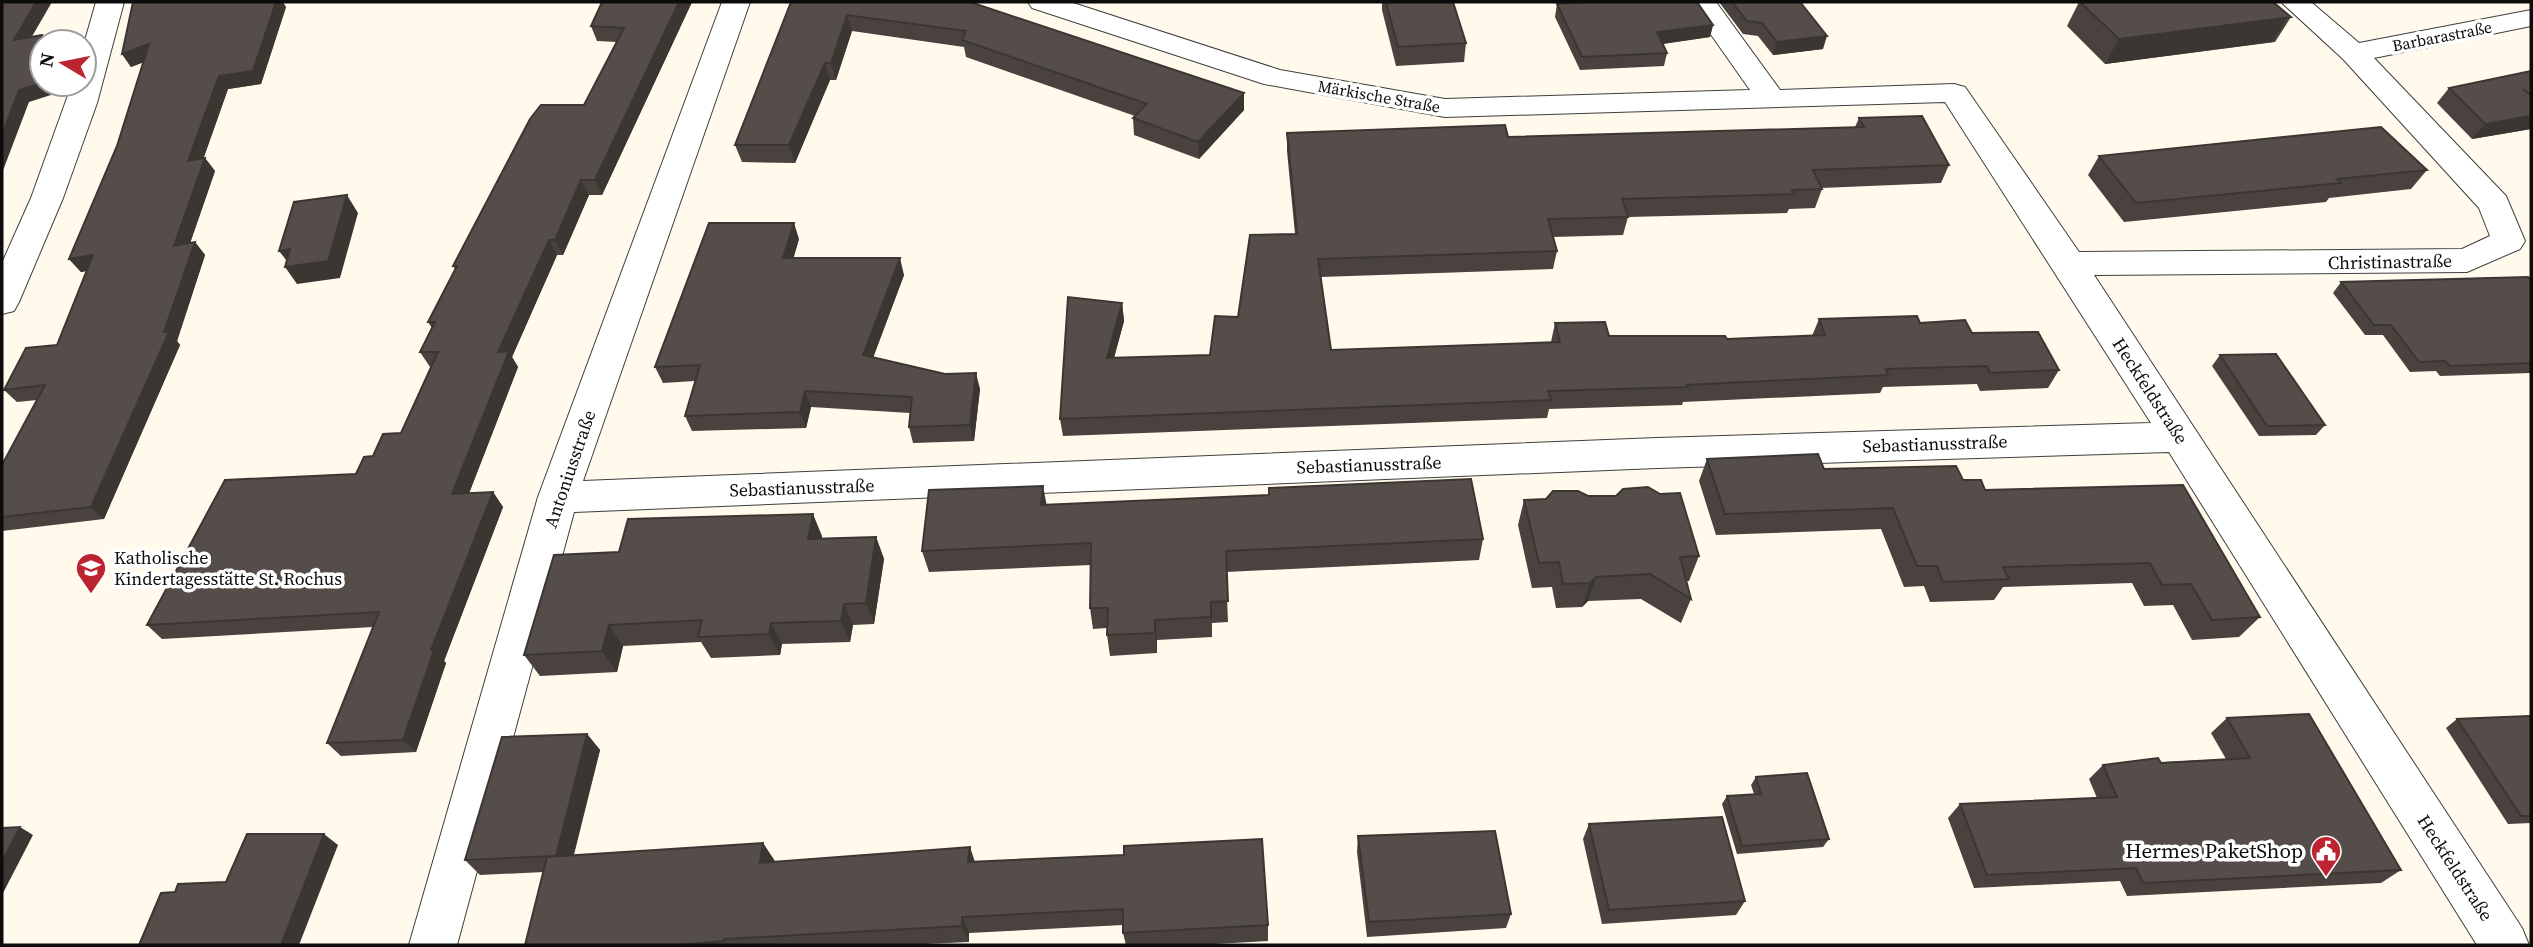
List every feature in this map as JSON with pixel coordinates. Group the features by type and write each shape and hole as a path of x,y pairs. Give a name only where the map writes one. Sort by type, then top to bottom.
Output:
{"street":[{"path":"2,302 47,198 73,127 110,2"},
{"name":"Antoniusstraße","path":"433,945 558,497 736,2"},
{"name":"Märkische Straße","path":"1042,2 1275,78 1445,108 1771,99"},
{"path":"1702,2 1771,99"},
{"name":"Christinastraße","path":"2069,264 2467,260 2508,241 2494,204 2353,53 2295,2"},
{"name":"Barbarastraße","path":"2353,53 2531,18"},
{"name":"Heckfeldstraße","path":"1771,99 1954,93 2069,264 2505,945"},
{"name":"Sebastianusstraße","path":"558,497 1671,453 2179,437"}],"building":[{"path":"2,2 36,2 14,40 28,38 28,87 19,90 2,135"},
{"path":"133,2 276,2 253,71 219,76 188,161 205,158 174,246 195,242 164,332 169,332 91,507 2,517 2,465 45,385 4,390 26,348 57,345 93,255 69,259 117,146 149,44 122,54"},
{"path":"602,2 679,2 595,180 581,180 555,240 549,240 498,352 509,351 452,494 493,492 431,650 434,650 403,740 327,743 379,612 147,625 225,480 356,474 364,457 373,456 383,434 401,433 438,352 420,352 435,322 428,322 457,266 453,266 530,119 541,105 584,105 624,28 591,26"},
{"path":"791,2 970,2 1244,93 1198,142 1133,118 1147,104 962,40 966,31 847,15 831,63 825,63 789,145 735,145"},
{"path":"1386,2 1453,2 1466,43 1398,47"},
{"path":"1697,2 1713,25 1657,32 1667,53 1582,57 1557,4"},
{"path":"1732,2 1800,2 1827,36 1777,42 1762,23 1747,21"},
{"path":"2080,2 2273,2 2291,17 2119,39"},
{"path":"2531,71 2531,116 2485,124 2449,88"},
{"path":"1922,116 1949,165 1813,170 1822,189 1792,190 1794,194 1622,199 1628,217 1548,219 1557,251 1318,259 1331,350 1560,342 1555,323 1605,322 1609,336 1725,336 1727,339 1825,335 1819,319 1917,316 1920,323 1965,320 1972,333 2038,332 2059,370 1990,373 1987,366 1886,369 1888,375 1687,385 1688,387 1548,391 1551,400 1060,419 1068,297 1122,303 1107,358 1210,355 1215,316 1238,317 1250,235 1297,234 1287,133 1505,125 1508,137 1864,127 1859,118"},
{"path":"2381,127 2427,170 2337,179 2341,183 2136,203 2099,156"},
{"path":"347,195 328,261 285,267 290,249 279,251 294,202"},
{"path":"709,223 794,223 783,258 900,258 863,355 945,374 976,373 970,425 909,427 912,397 805,391 800,412 685,416 700,365 655,367"},
{"path":"2528,277 2531,280 2531,363 2450,366 2445,361 2419,362 2391,325 2374,325 2341,282"},
{"path":"2276,354 2325,425 2267,426 2220,355"},
{"path":"1818,454 1824,469 1956,466 1963,480 1981,480 1985,490 2183,485 2260,617 2212,620 2191,584 2162,585 2150,563 2003,567 2009,579 1943,582 1937,566 1917,566 1893,508 1725,514 1707,459"},
{"path":"1471,479 1483,539 1226,551 1228,601 1211,602 1211,617 1155,620 1155,633 1107,635 1108,608 1090,608 1091,543 922,551 929,490 1043,486 1041,505 1269,495 1269,488"},
{"path":"1648,487 1660,494 1680,493 1699,556 1680,557 1691,599 1650,574 1596,577 1590,583 1563,584 1559,562 1539,563 1524,500 1546,499 1553,491 1578,491 1588,496 1616,496 1623,489"},
{"path":"813,514 808,539 876,537 866,603 844,604 841,621 771,623 769,634 698,637 702,620 609,625 602,651 524,655 554,555 619,552 628,519"},
{"path":"2309,714 2401,870 2143,883 2136,868 1987,875 1960,804 2117,797 2103,765 2158,758 2161,763 2250,758 2227,718"},
{"path":"2529,716 2531,816 2521,816 2457,719"},
{"path":"587,734 556,856 465,860 502,737"},
{"path":"1807,773 1829,839 1742,846 1727,796 1761,794 1756,777"},
{"path":"1722,817 1745,901 1609,910 1589,824"},
{"path":"20,827 2,862 2,828"},
{"path":"1495,831 1511,914 1369,922 1358,836"},
{"path":"247,834 324,834 281,945 139,945 161,893 175,892 178,884 226,882"},
{"path":"1262,839 1268,925 1123,933 1123,909 962,917 962,926 724,939 679,945 525,945 547,857 763,843 760,863 970,847 968,862 1124,855 1124,846"}],"place":[{"name":"Katholische Kindertagesstätte St. Rochus","path":"91,595"},
{"name":"Hermes PaketShop","path":"2326,878"}]}
